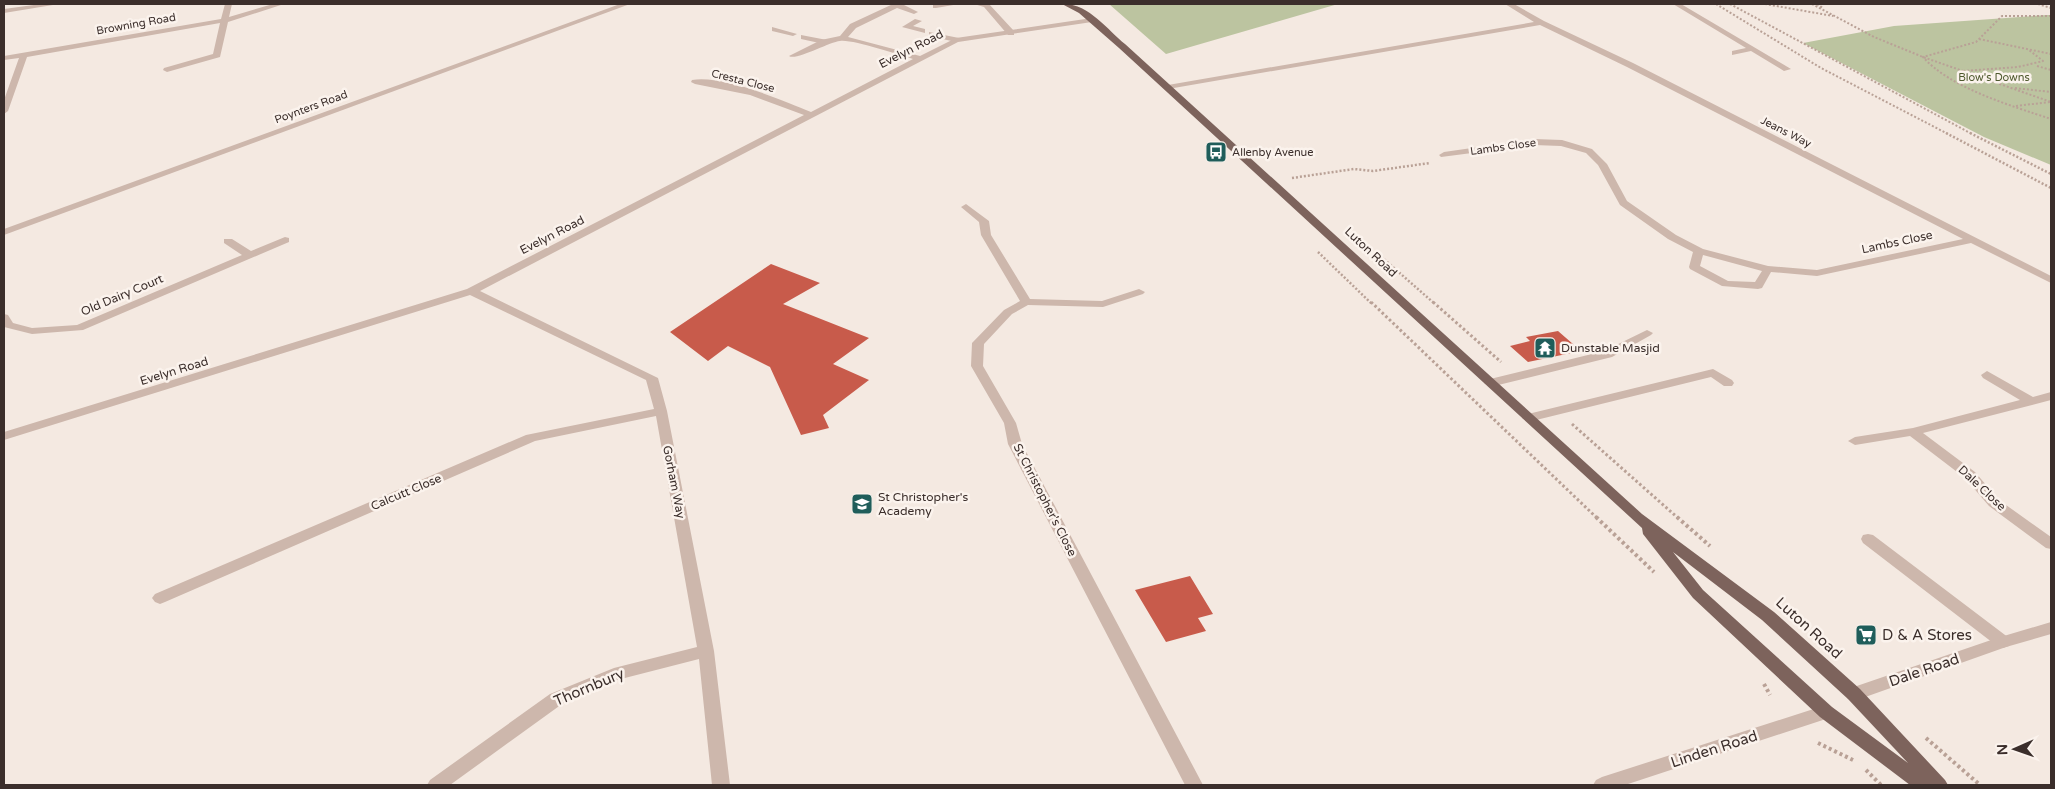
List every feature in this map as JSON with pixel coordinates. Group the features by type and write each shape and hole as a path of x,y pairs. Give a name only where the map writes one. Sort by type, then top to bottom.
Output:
{"main road":[{"name":"Luton Road","path":"1066,4 1081,8 1637,517 1768,616 1854,694 1939,785"},
{"name":"Luton Road","path":"1637,517 1698,594 1826,712 1923,785"}],"street":[{"path":"4,11 55,4"},
{"path":"167,70 218,55 228,4"},
{"name":"Browning Road","path":"4,58 226,20 280,4"},
{"name":"Poynters Road","path":"4,232 626,4"},
{"path":"936,6 955,4"},
{"path":"978,4 986,5 1011,33"},
{"name":"Jeans Way","path":"1510,4 1542,23 1630,65 2051,280"},
{"path":"1676,4 1787,69"},
{"path":"843,38 853,26 898,5 914,12"},
{"name":"Evelyn Road","path":"4,436 471,291 956,40 1092,20"},
{"path":"918,21 906,27 922,31"},
{"path":"1168,87 1542,23"},
{"path":"774,29 793,34"},
{"path":"932,34 956,40"},
{"path":"804,37 824,42"},
{"path":"793,56 824,42 843,38 919,58"},
{"path":"1735,53 1752,49"},
{"path":"4,110 24,54"},
{"name":"Cresta Close","path":"695,82 715,84 772,99 790,108 812,115"},
{"name":"Lambs Close","path":"1444,156 1534,142 1562,143 1589,151 1602,164 1623,203 1672,238 1699,250 1768,269 1817,273 1972,240"},
{"path":"966,207 984,221 986,235 1026,302 1103,304 1139,292"},
{"name":"Old Dairy Court","path":"4,317 8,325 32,332 79,328 285,240"},
{"path":"228,241 250,255"},
{"path":"1699,250 1694,267 1726,284 1758,286 1768,269"},
{"name":"Gorham Way","path":"471,291 652,378 661,411 706,651 721,785"},
{"name":"St Christopher's Close","path":"1026,302 1008,312 978,342 977,366 1010,423 1015,444 1194,785"},
{"path":"1490,382 1608,354 1647,333"},
{"path":"1528,418 1713,373 1728,383"},
{"path":"1987,375 2031,401"},
{"path":"1855,441 1913,432 2051,396"},
{"name":"Calcutt Close","path":"160,598 532,438 661,411"},
{"name":"Dale Close","path":"1913,432 1970,475 1994,503 2051,544"},
{"path":"1868,539 2003,642"},
{"name":"Dale Road","path":"1854,694 2003,642 2051,628"},
{"name":"Thornbury","path":"436,785 556,699 614,674 706,651"},
{"name":"Linden Road","path":"1602,785 1826,712"}],"path":[{"path":"1716,4 1821,68 2051,188"},
{"path":"1730,4 1972,135 2051,174"},
{"path":"1765,4 1839,17"},
{"path":"1812,4 1839,17"},
{"path":"1818,4 1874,37 1960,71 2051,102"},
{"path":"2038,4 2051,8"},
{"path":"1922,57 1976,42 2002,16 2051,16"},
{"path":"1979,39 2051,54"},
{"path":"1960,71 1989,68 2025,68 2043,61 2029,50"},
{"path":"1922,57 1943,73 2016,106 2051,119"},
{"path":"2036,65 2051,70"},
{"path":"2006,86 2051,92"},
{"path":"2016,106 2051,102"},
{"path":"1292,178 1354,169 1373,171 1438,162 1444,156"},
{"path":"1316,249 1654,573"},
{"path":"1762,680 1770,695"},
{"path":"1923,735 1980,785"},
{"path":"1818,743 1858,763"},
{"path":"1864,768 1881,785"}],"green space":[{"path":"1109,4 1338,4 1166,54"},
{"name":"Blow's Downs","path":"2051,15 2051,165 1984,137 1803,43 1894,26"}],"building":[{"path":"771,264 820,283 783,304 869,338 833,364 869,380 823,415 829,428 801,435 770,367 728,346 708,361 670,332"},
{"name":"Dunstable Masjid","path":"1558,331 1581,351 1528,362 1510,346 1530,341 1526,337"},
{"path":"1190,576 1213,614 1198,618 1206,631 1166,642 1135,590"}],"place":[{"name":"Allenby Avenue","path":"1216,152"},
{"name":"Dunstable Masjid","path":"1545,348"},
{"name":"St Christopher's Academy","path":"862,504"},
{"name":"D & A Stores","path":"1866,635"}]}
